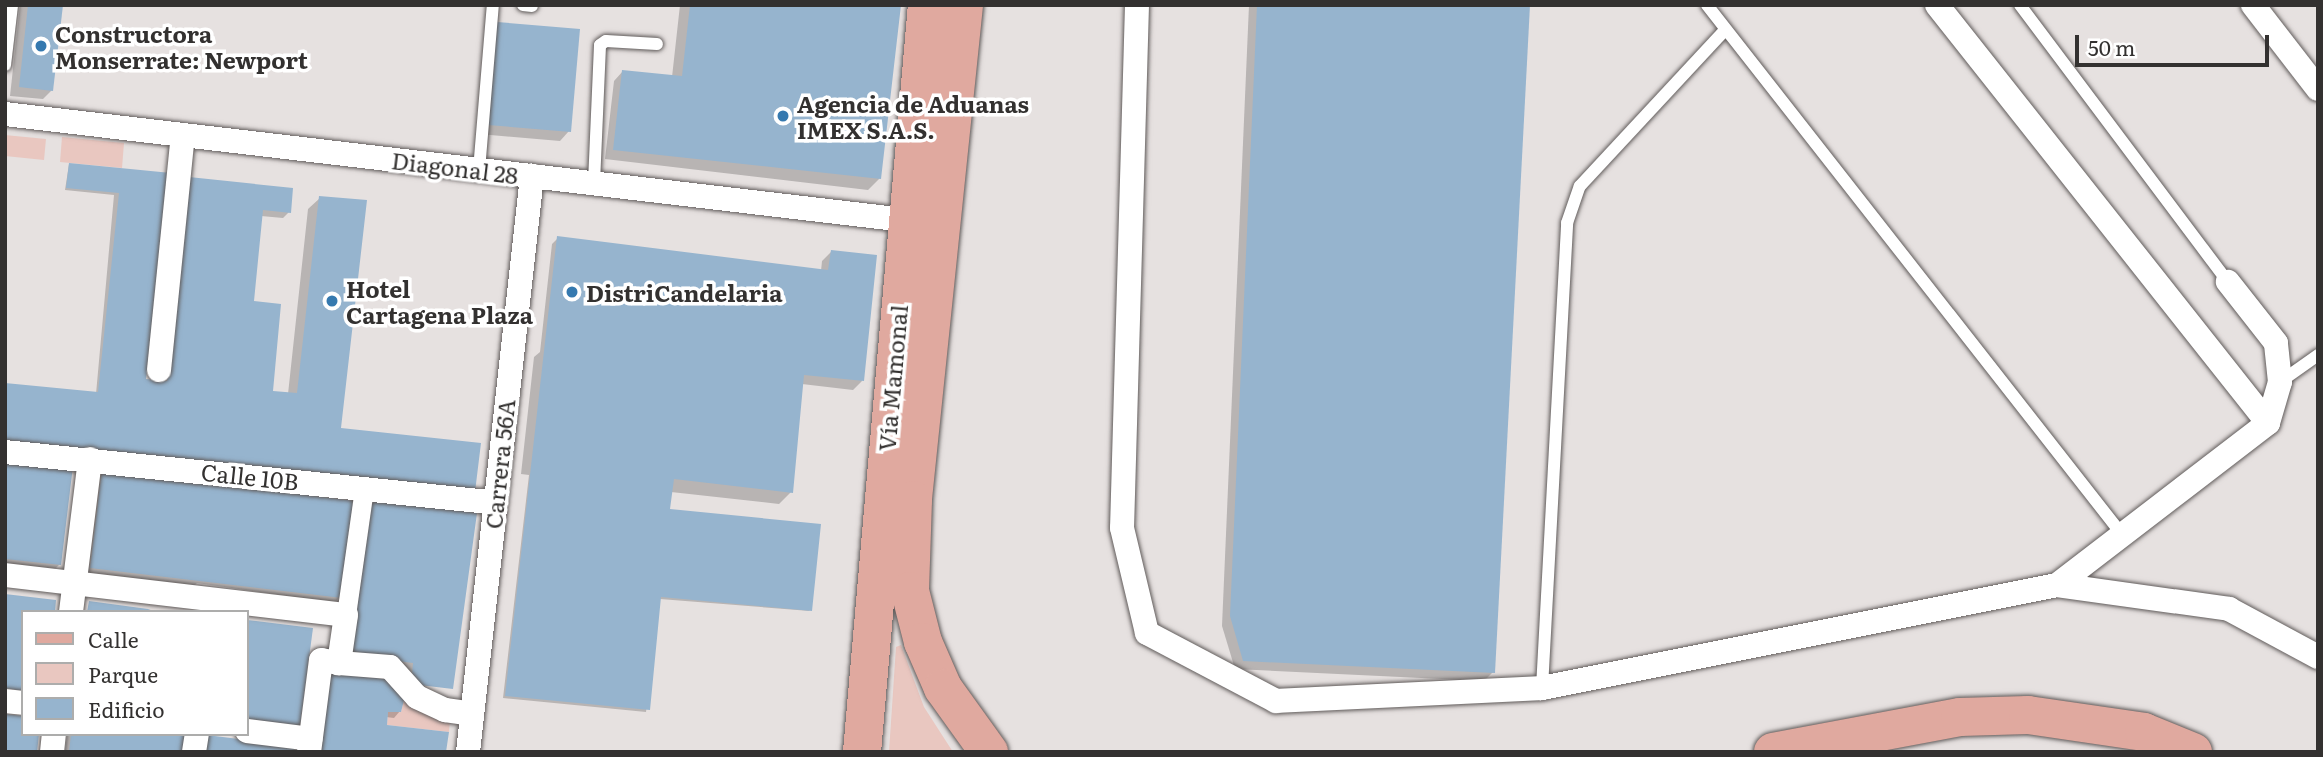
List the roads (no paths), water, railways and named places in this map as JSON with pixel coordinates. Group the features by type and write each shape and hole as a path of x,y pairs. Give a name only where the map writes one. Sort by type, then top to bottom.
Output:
{"main road":[{"name":"Vía Mamonal","path":"862,752 905,220 927,5"},
{"name":"Vía Mamonal","path":"964,5 913,500 910,592 923,642 943,688 989,752"},
{"path":"1773,752 1960,717 2028,715 2144,732 2193,752"}],"street":[{"path":"1138,5 1122,528 1147,633 1276,701 1542,688 2057,585 2229,609 2318,657"},
{"path":"1937,5 2268,423"},
{"path":"2253,5 2318,89"},
{"name":"Diagonal 28","path":"5,114 905,220"},
{"path":"159,370 183,135"},
{"name":"Carrera 56A","path":"468,752 532,176"},
{"path":"2057,585 2124,537 2268,423 2280,382 2276,343 2228,282"},
{"name":"Calle 10B","path":"5,452 90,458 495,503"},
{"path":"71,610 90,458"},
{"path":"339,663 364,488"},
{"path":"5,575 75,583 215,606 346,615"},
{"path":"248,731 310,745 321,660 390,667 417,697 444,710 472,714"}],"lane":[{"path":"5,65 12,5"},
{"path":"479,170 492,5"},
{"path":"1707,5 2124,537"},
{"path":"2020,5 2228,282"},
{"path":"1542,688 1567,223 1580,186 1725,30"},
{"path":"594,183 600,45 606,41 657,44"},
{"path":"2280,382 2318,355"}],"place":[{"name":"Constructora Monserrate: Newport","path":"41,46"},
{"name":"Agencia de Aduanas IMEX S.A.S.","path":"783,116"},
{"name":"DistriCandelaria","path":"572,292"},
{"name":"Hotel Cartagena Plaza","path":"332,301"}]}
